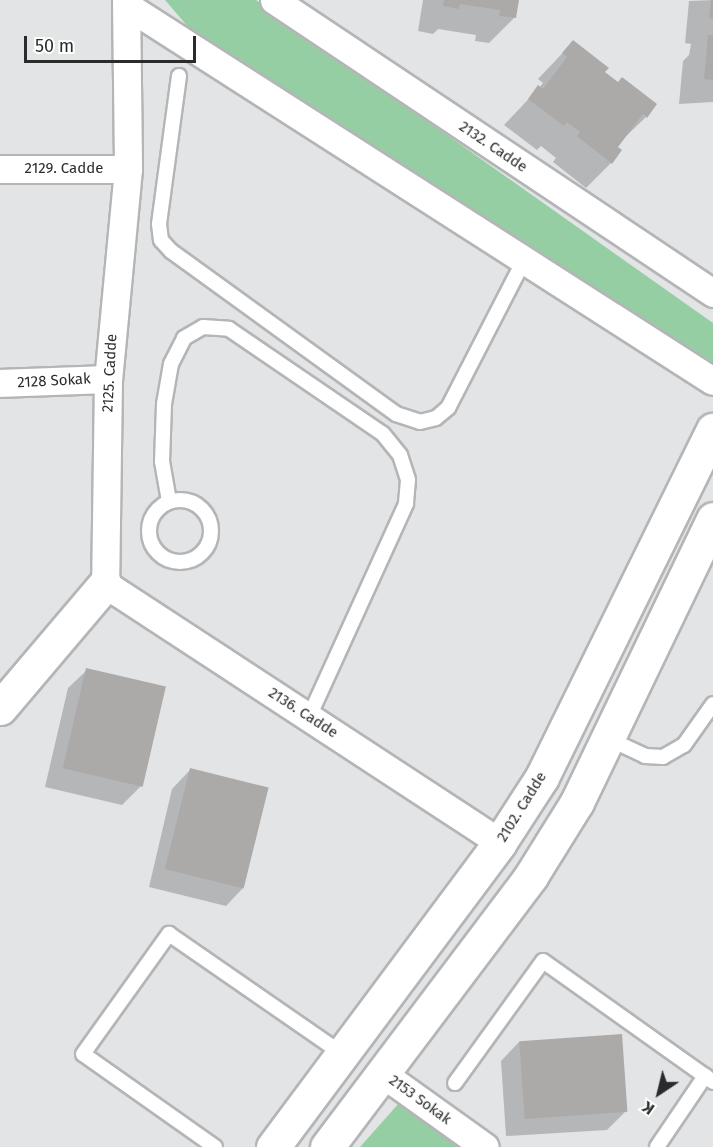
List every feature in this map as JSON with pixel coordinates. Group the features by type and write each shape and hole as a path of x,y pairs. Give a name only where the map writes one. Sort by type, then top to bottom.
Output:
{"street":[{"name":"2132. Cadde","path":"274,0 713,293"},
{"name":"2125. Cadde","path":"105,584 108,378 128,170 127,3"},
{"path":"127,3 713,381"},
{"name":"2129. Cadde","path":"0,169 128,170"},
{"name":"2128 Sokak","path":"0,384 108,378"},
{"name":"2102. Cadde","path":"273,1147 501,842 542,777 713,430"},
{"path":"327,1147 531,876 577,802 711,529"},
{"path":"0,708 105,584"},
{"name":"2136. Cadde","path":"105,584 501,842"},
{"name":"2153 Sokak","path":"383,1074 485,1147"}],"lane":[{"path":"179,76 159,224 161,240 171,251 396,414 420,422 436,418 448,408 525,258"},
{"path":"169,501 162,462 164,404 171,364 184,338 202,327 230,329 383,434 396,449 408,480 406,504 309,717"},
{"path":"183,499 196,503 212,526 211,540 204,552 192,561 178,563 165,558 154,549 149,535 150,521 157,509 169,501 183,499"},
{"path":"609,739 645,756 663,757 684,745 713,704"},
{"path":"215,1147 82,1054 169,934 342,1054"},
{"path":"455,1083 543,961 709,1079 657,1147"}],"green space":[{"path":"165,0 256,0 713,323 713,370 195,35"},
{"path":"400,1102 480,1147 360,1147"}],"building":[{"path":"444,0 519,0 516,18 499,16 500,10 460,4 459,9 443,6"},
{"path":"711,0 713,0 713,19 709,18"},
{"path":"708,35 713,35 713,80 704,79"},
{"path":"573,40 609,68 605,72 618,82 622,77 657,104 647,118 643,114 618,147 622,150 612,164 577,136 580,132 567,122 564,126 528,99 538,85 543,89 567,57 562,53"},
{"path":"86,668 166,686 143,787 63,768"},
{"path":"190,768 269,788 243,889 165,869"},
{"path":"622,1034 627,1112 525,1119 519,1041"}]}
